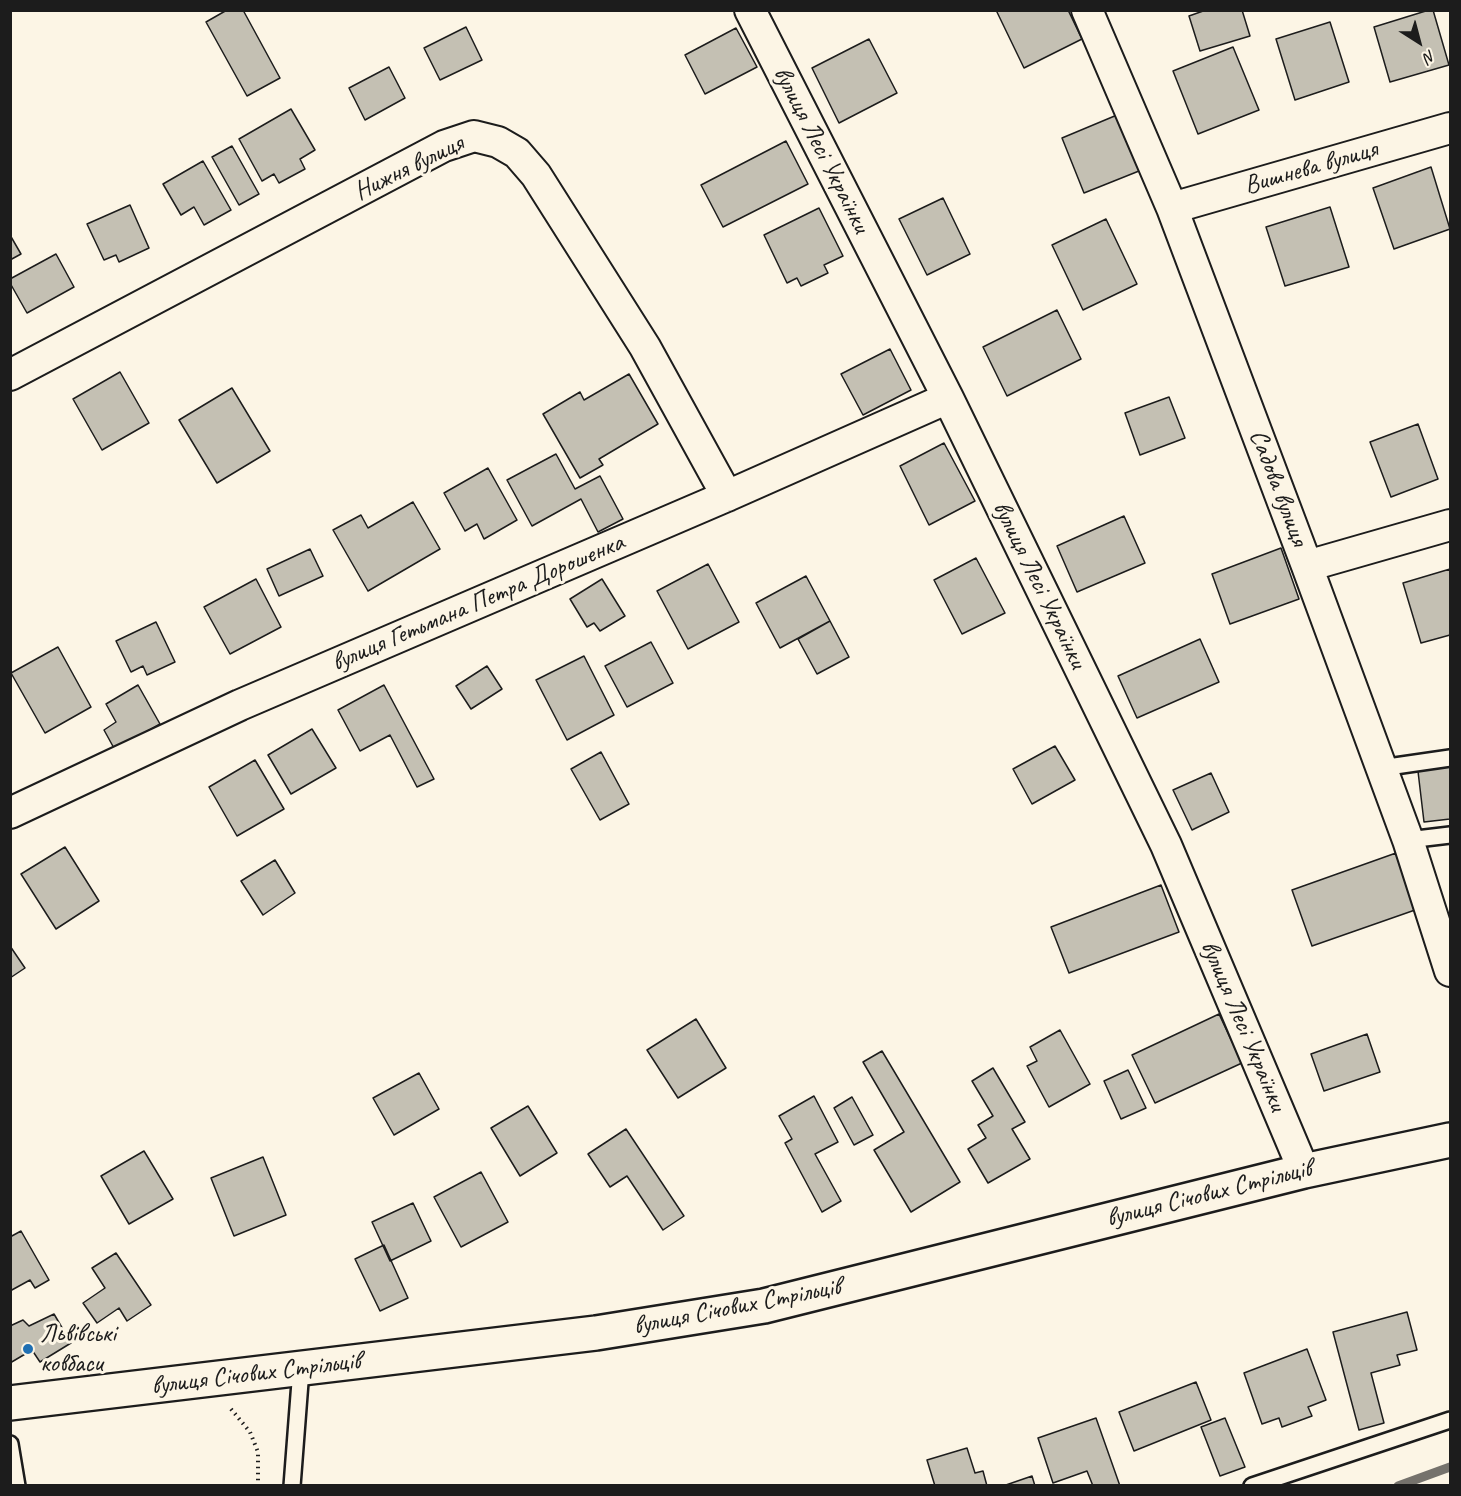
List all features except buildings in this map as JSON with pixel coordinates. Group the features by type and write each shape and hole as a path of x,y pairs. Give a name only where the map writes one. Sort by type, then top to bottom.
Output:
{"street":[{"name":"вулиця Лесі Українки","path":"750,10 948,398 1166,845 1304,1171"},
{"name":"Садова вулиця","path":"1087,10 1172,208 1408,840 1450,971"},
{"name":"Вишнева вулиця","path":"1172,208 1450,128"},
{"name":"Нижня вулиця","path":"10,375 444,146 474,136 498,142 517,153 536,175 645,347 727,496"},
{"name":"вулиця Гетьмана Петра Дорошенка","path":"10,813 240,705 727,496 948,398"},
{"path":"1307,566 1450,525"},
{"name":"вулиця Січових Стрільців","path":"10,1403 596,1333 765,1306 1304,1171 1450,1140"}],"lane":[{"path":"1381,768 1450,758"},
{"path":"1408,840 1450,835"},
{"path":"292,1485 301,1369"},
{"path":"1252,1485 1450,1420"},
{"path":"10,1444 17,1485"}],"path":[{"path":"230,1408 250,1432 258,1452 258,1485"}],"waterway":[{"path":"1398,1486 1450,1467"}],"place":[{"name":"Львівські ковбаси","path":"28,1349"}]}
